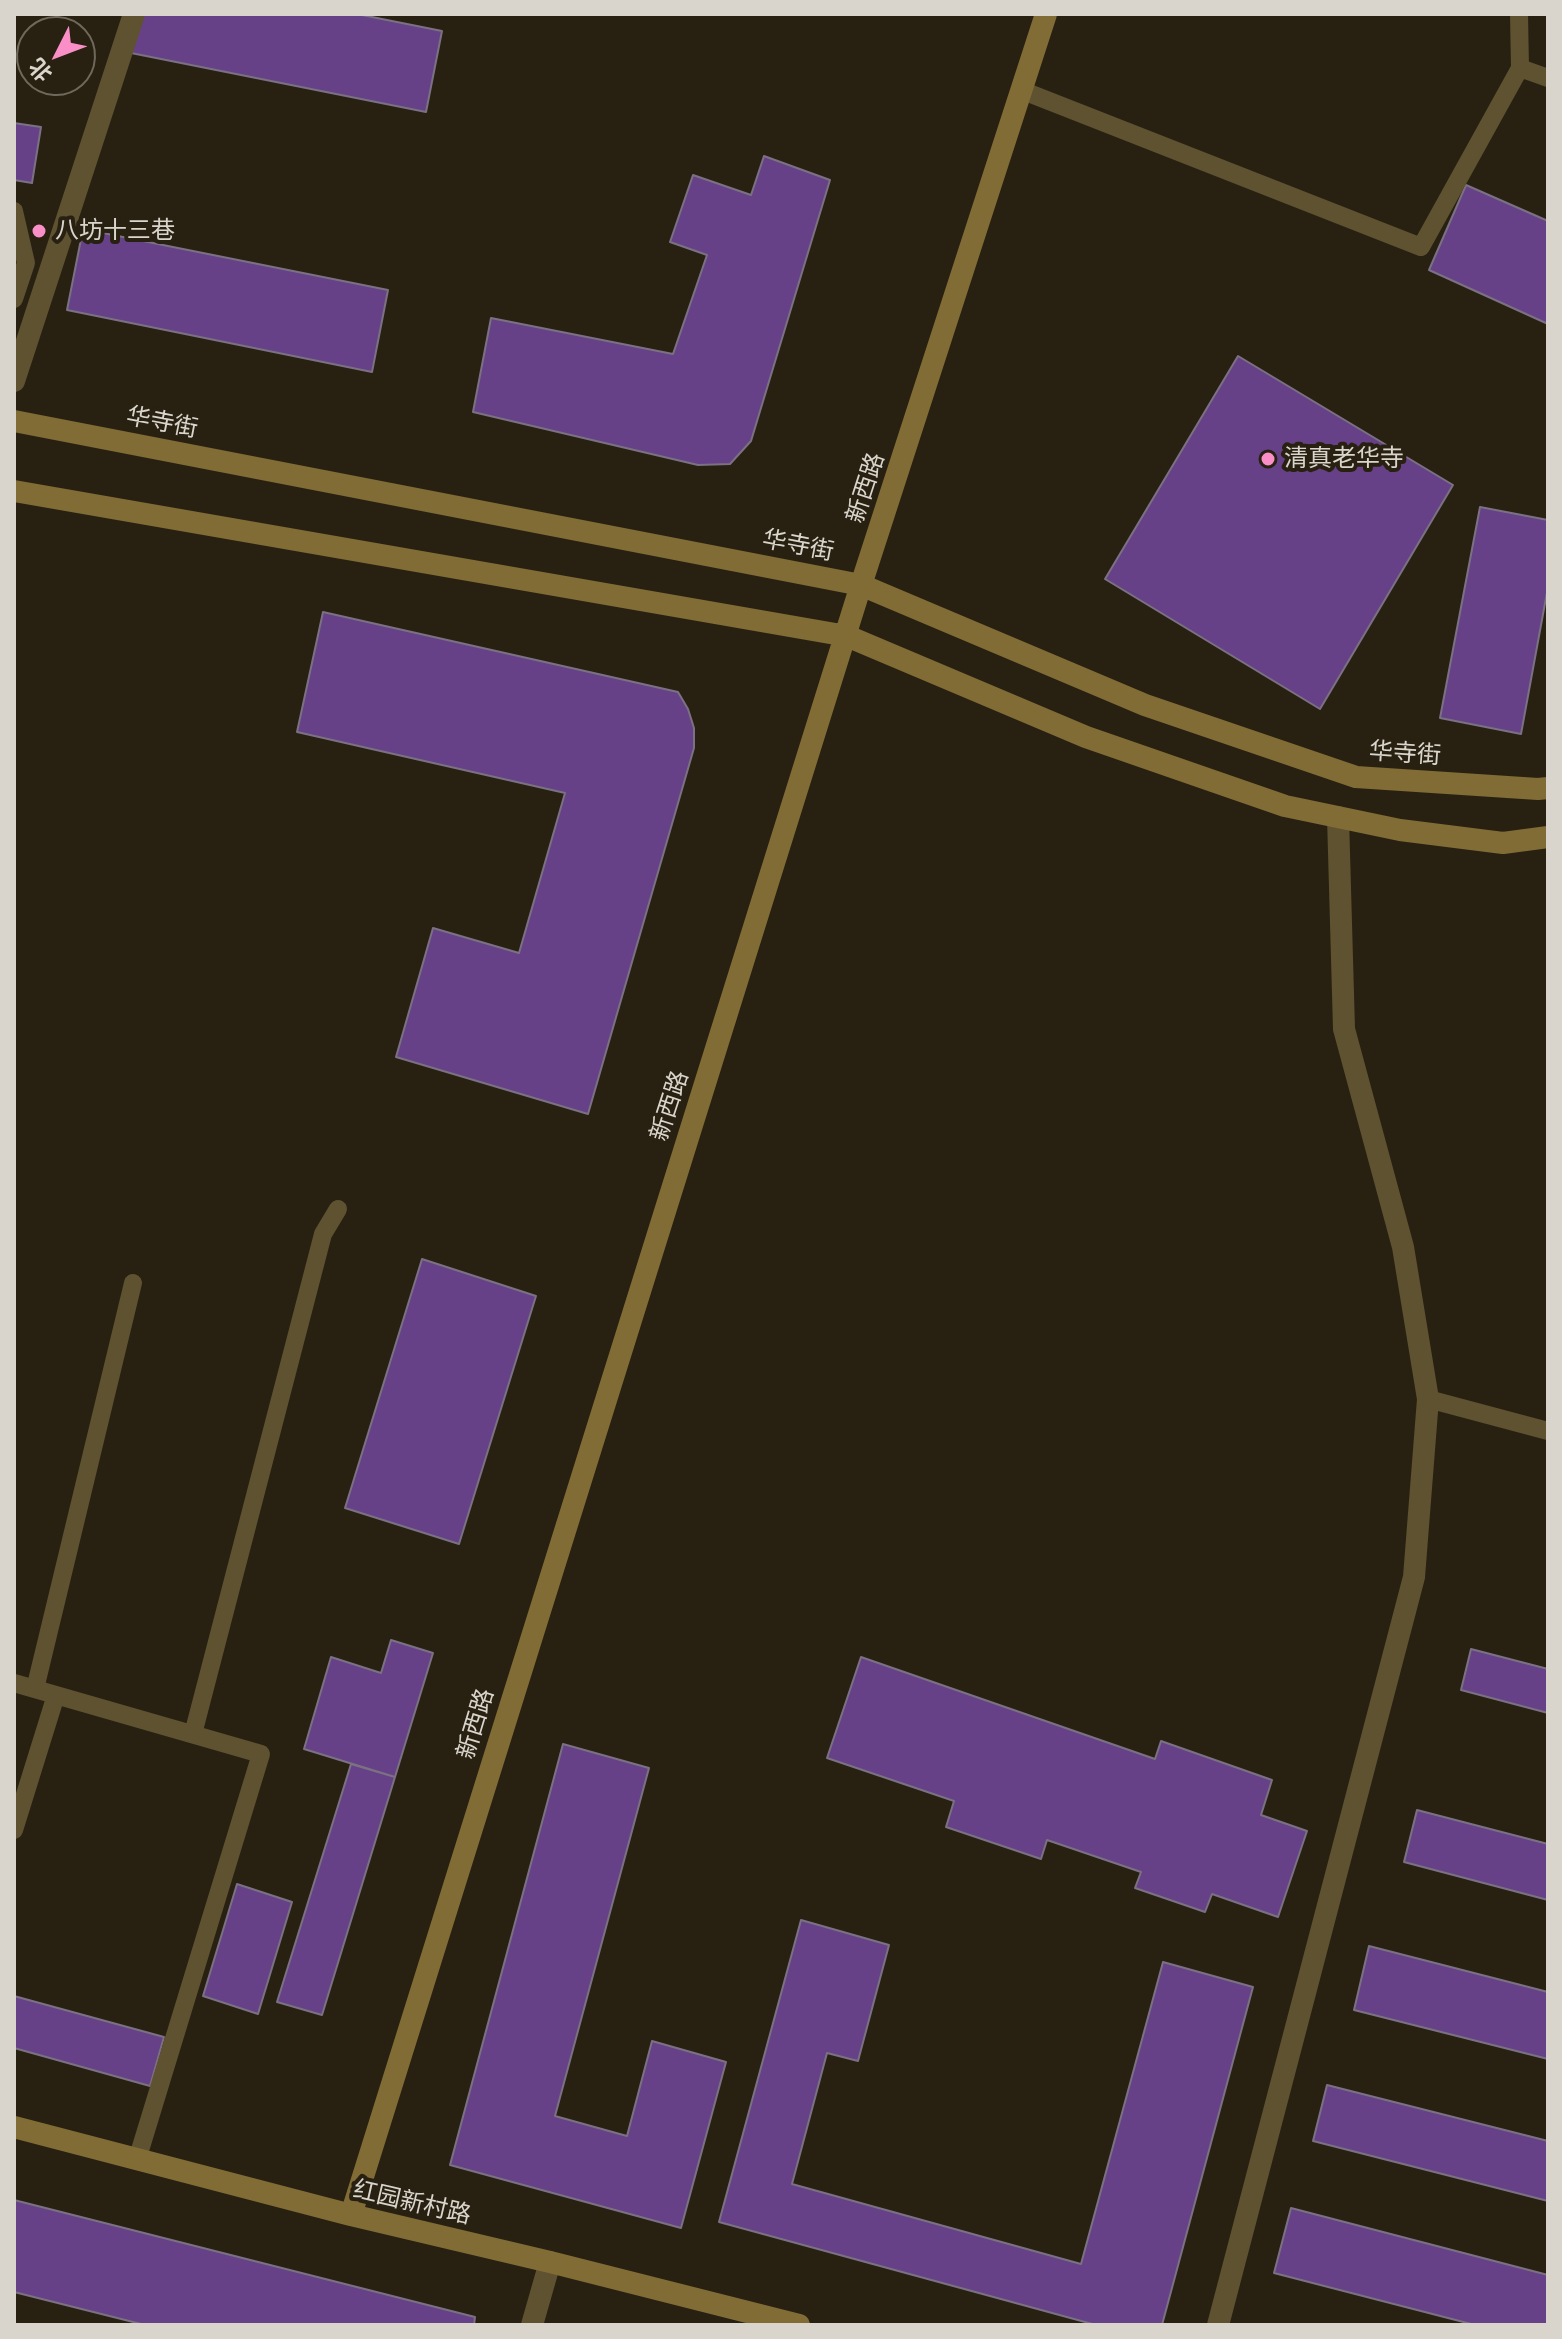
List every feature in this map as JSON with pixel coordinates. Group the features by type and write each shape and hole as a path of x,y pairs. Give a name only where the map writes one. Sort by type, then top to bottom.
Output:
{"main road":[{"name":"新西路","path":"351,2215 861,585 1046,14"},
{"name":"华寺街","path":"14,421 861,585 1145,705 1356,777 1548,788"},
{"path":"14,491 847,636 1086,737 1285,806 1400,830 1503,843 1548,837"},
{"name":"红园新村路","path":"14,2127 351,2215 799,2325"}],"street":[{"path":"14,381 134,14"},
{"path":"1218,2325 1414,1577 1428,1399 1403,1247 1344,1029 1338,817"},
{"path":"532,2325 550,2262"}],"lane":[{"path":"1021,90 1421,247 1520,68 1519,14"},
{"path":"1520,68 1548,78"},
{"path":"14,211 26,263 14,299"},
{"path":"193,1734 323,1234 338,1209"},
{"path":"35,1689 133,1283"},
{"path":"1428,1399 1548,1431"},
{"path":"14,1683 261,1754 137,2160"},
{"path":"14,1830 56,1695"}],"building":[{"path":"128,14 357,14 442,31 426,112 121,51"},
{"path":"14,123 41,127 32,183 14,180"},
{"path":"764,156 830,180 751,441 730,464 698,465 473,412 491,318 673,354 707,255 670,242 693,175 751,195"},
{"path":"1466,185 1548,221 1548,324 1429,270"},
{"path":"83,229 388,290 372,372 67,310"},
{"name":"清真老华寺","path":"1238,356 1453,485 1320,709 1105,579"},
{"path":"1480,507 1548,520 1548,587 1521,734 1440,718"},
{"path":"323,612 678,692 688,709 694,728 694,748 588,1114 396,1057 433,928 519,953 565,793 297,732"},
{"path":"422,1259 536,1296 459,1544 345,1508"},
{"path":"391,1640 433,1653 395,1777 304,1749 331,1657 381,1673"},
{"path":"1471,1649 1548,1669 1548,1713 1461,1690"},
{"path":"861,1657 1155,1759 1161,1741 1272,1780 1261,1815 1307,1831 1278,1917 1212,1894 1205,1912 1135,1888 1141,1872 1047,1840 1041,1859 946,1827 954,1801 827,1758"},
{"path":"563,1744 649,1768 555,2116 627,2136 652,2041 726,2062 681,2228 450,2165"},
{"path":"351,1764 395,1777 322,2015 277,2002"},
{"path":"1417,1810 1548,1844 1548,1900 1404,1862"},
{"path":"237,1884 292,1902 258,2014 203,1996"},
{"path":"801,1920 889,1945 858,2061 827,2053 792,2184 1081,2264 1163,1962 1253,1987 1162,2325 1096,2325 719,2222"},
{"path":"1369,1946 1548,1992 1548,2059 1354,2010"},
{"path":"14,1996 164,2037 150,2086 14,2048"},
{"path":"1327,2085 1548,2141 1548,2201 1313,2141"},
{"path":"14,2200 475,2317 474,2325 145,2325 14,2292"},
{"path":"1291,2208 1548,2275 1548,2325 1475,2325 1274,2273"}],"place":[{"name":"八坊十三巷","path":"39,231"},
{"name":"清真老华寺","path":"1268,459"}]}
